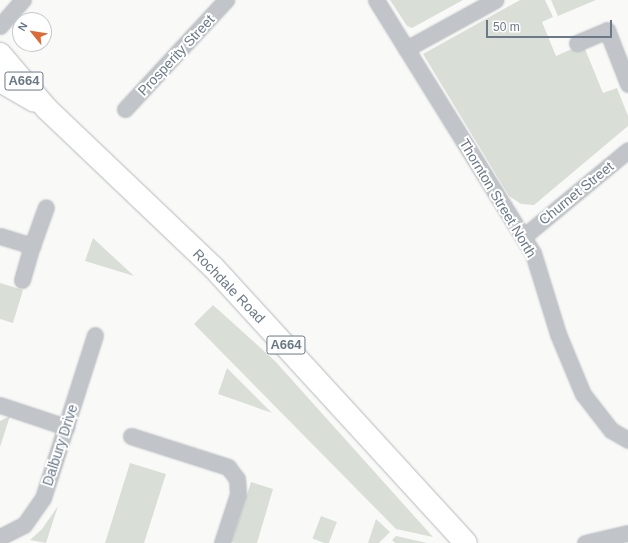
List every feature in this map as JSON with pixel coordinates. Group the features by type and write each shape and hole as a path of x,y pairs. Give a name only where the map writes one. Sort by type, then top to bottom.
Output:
{"highway":[{"name":"Rochdale Road","path":"0,54 47,109 213,267 466,543"},
{"name":"Rochdale Road","path":"0,81 47,109"}],"street":[{"path":"0,26 23,0"},
{"name":"Prosperity Street","path":"125,109 226,0"},
{"name":"Thornton Street North","path":"376,0 533,253 558,334 583,394 611,430 628,440"},
{"path":"406,49 495,0"},
{"path":"577,43 607,30 628,84"},
{"name":"Churnet Street","path":"523,237 628,150"},
{"path":"22,280 46,206"},
{"path":"0,236 32,246"},
{"name":"Dalbury Drive","path":"0,537 24,524 43,498 95,335"},
{"path":"0,405 66,426"},
{"path":"131,436 228,467 237,479 238,494 222,543"},
{"path":"585,543 628,533"}],"shaded area":[{"path":"390,0 463,0 412,28 407,26"},
{"path":"520,0 545,0 553,17 542,22 556,56 583,44 603,93 617,88 628,116 628,126 534,205 521,204 509,196 423,54"},
{"path":"551,0 596,0 558,16"},
{"path":"93,238 134,276 85,261"},
{"path":"0,283 23,290 13,323 0,319"},
{"path":"213,305 275,361 433,537 396,529 194,324"},
{"path":"227,368 272,413 218,394"},
{"path":"10,416 0,447 0,421"},
{"path":"130,463 166,474 144,543 105,543"},
{"path":"251,482 273,489 257,543 235,543 232,542"},
{"path":"58,506 46,543 30,540 42,529"},
{"path":"321,516 337,522 329,543 324,543 312,538"},
{"path":"376,519 390,532 379,543 368,543"},
{"path":"396,536 427,543 395,543 392,540"}]}
